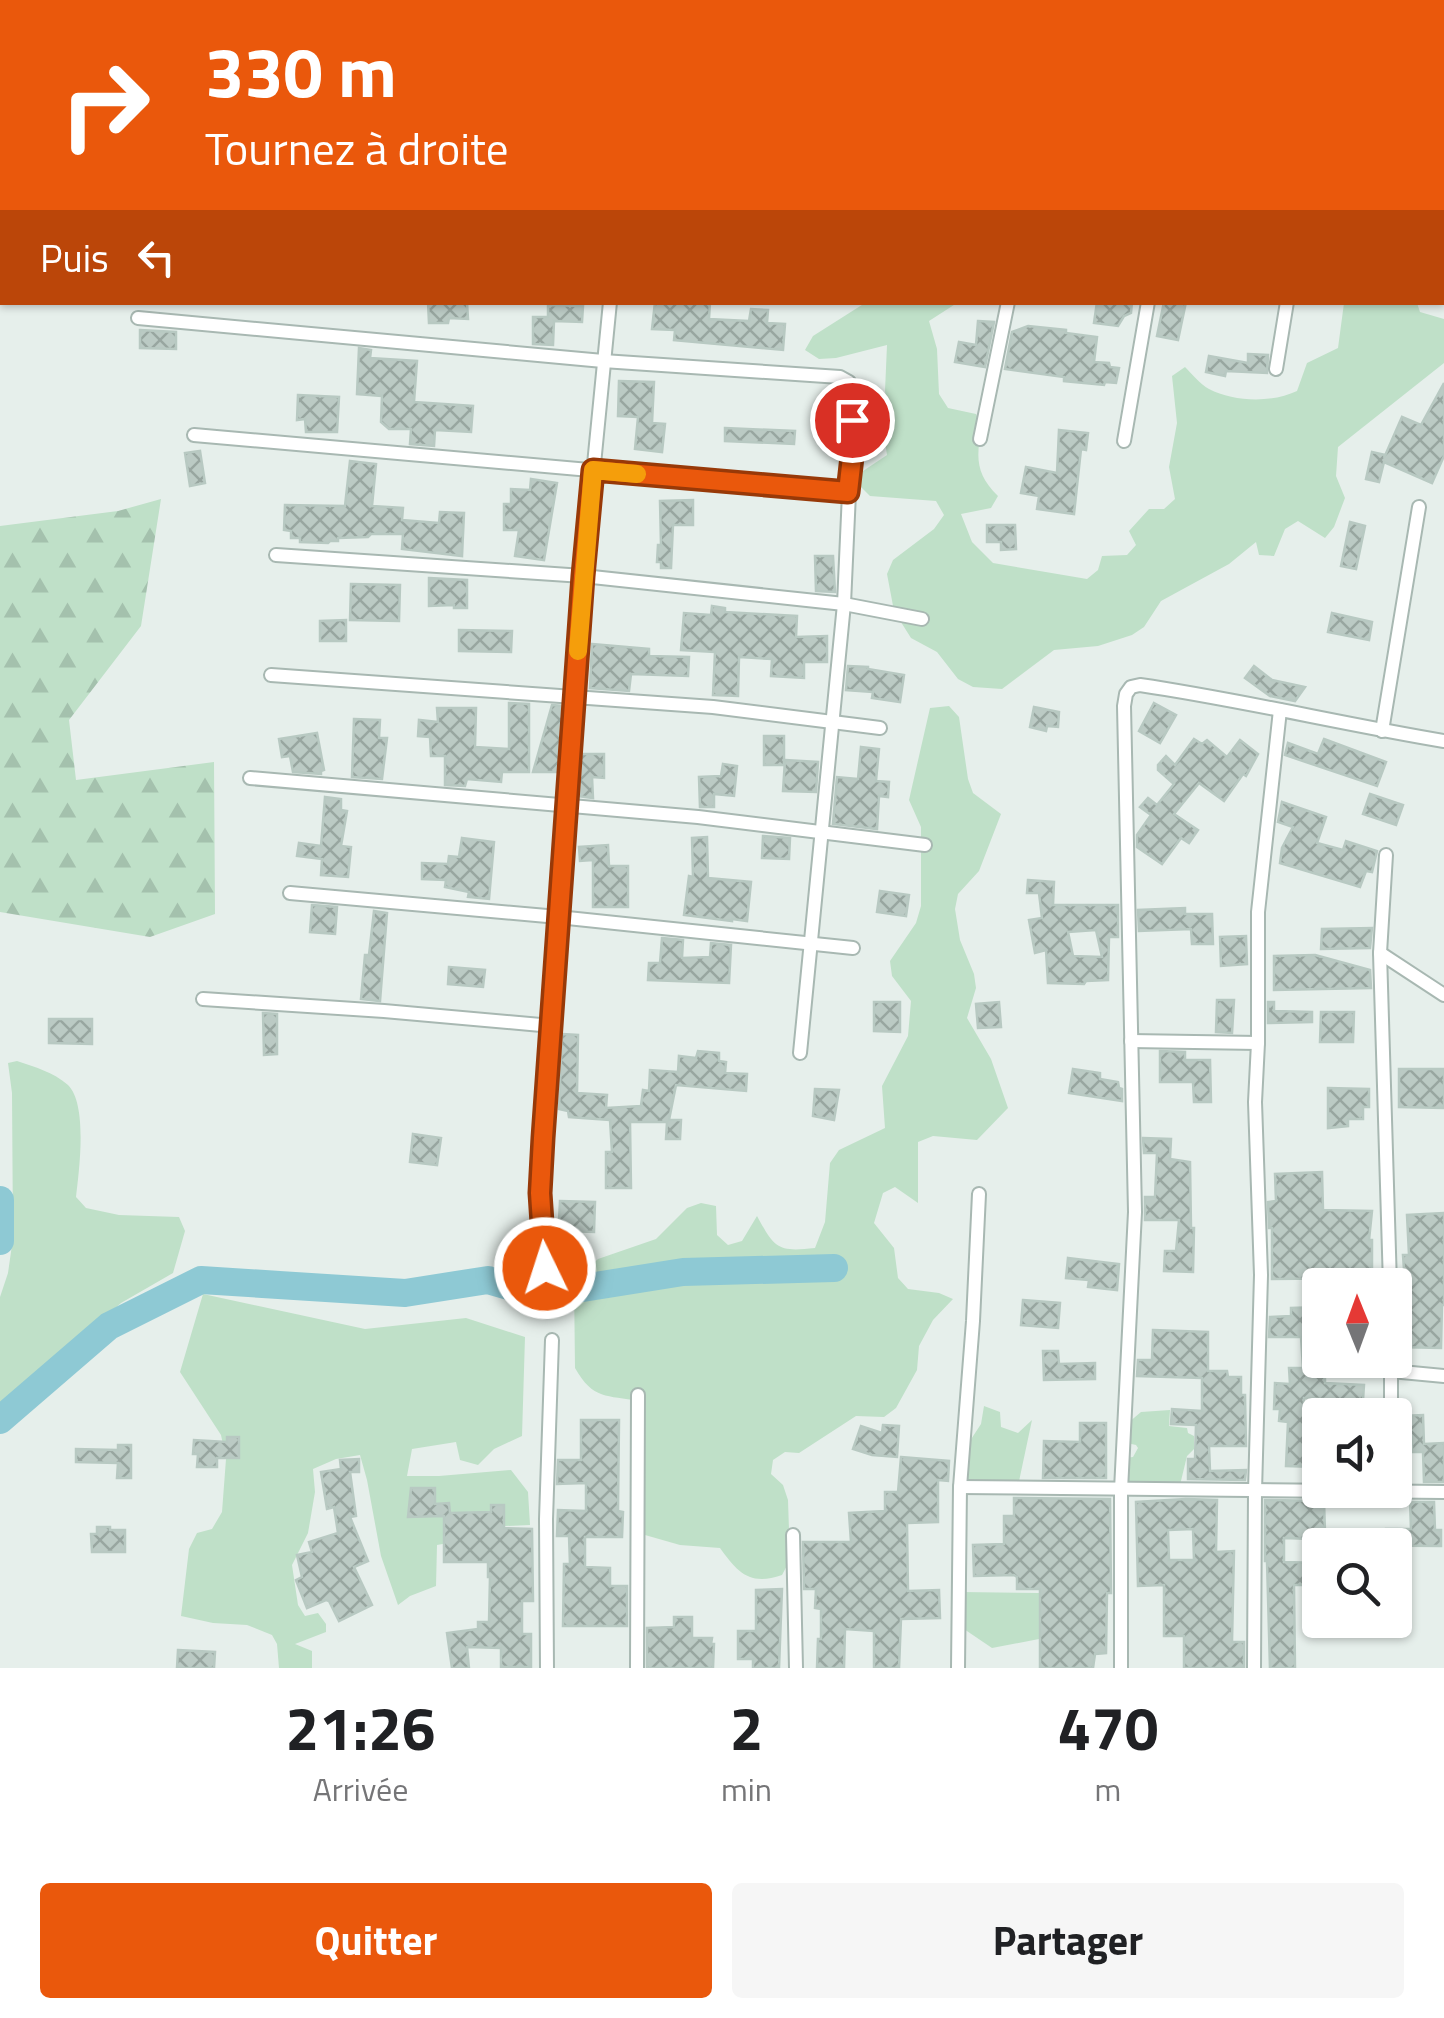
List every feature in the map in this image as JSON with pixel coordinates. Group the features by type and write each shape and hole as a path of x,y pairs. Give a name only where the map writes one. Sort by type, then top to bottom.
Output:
{"street":[{"path":"545,1268 540,1193 558,917 583,576 610,305"},
{"path":"980,439 1007,305"},
{"path":"1124,441 1147,305"},
{"path":"1276,369 1287,305"},
{"path":"138,318 603,361 840,377 849,382 853,448 844,604 800,1053"},
{"path":"194,435 848,492"},
{"path":"1382,730 1419,507"},
{"path":"276,555 583,576 844,604 922,618"},
{"path":"271,675 712,707 880,728"},
{"path":"1121,1668 1122,1490 1135,1212 1126,694 1131,687 1140,685 1444,741"},
{"path":"1254,1668 1254,1492 1261,1275 1255,1102 1258,912 1280,710"},
{"path":"250,778 698,817 925,845"},
{"path":"1386,855 1380,953 1389,1268"},
{"path":"290,893 853,948"},
{"path":"1380,953 1444,995"},
{"path":"203,999 552,1026"},
{"path":"1131,1041 1258,1043"},
{"path":"958,1668 960,1487 979,1194"},
{"path":"547,1668 546,1519 552,1340"},
{"path":"1412,1370 1444,1376"},
{"path":"637,1668 638,1395"},
{"path":"960,1487 1302,1491"},
{"path":"1412,1491 1444,1492"},
{"path":"793,1535 796,1668"}],"green space":[{"path":"862,305 954,305 929,321 937,349 939,394 948,408 976,414 982,427 978,456 981,472 998,496 991,508 961,514 972,542 993,563 1087,579 1098,570 1102,556 1127,555 1136,545 1129,531 1149,509 1164,509 1175,499 1169,467 1177,423 1172,376 1185,367 1206,387 1219,393 1241,399 1287,395 1297,391 1307,363 1338,348 1344,305 1418,305 1420,312 1444,319 1444,363 1338,447 1336,476 1345,498 1334,527 1325,538 1298,521 1285,529 1274,556 1259,555 1256,542 1229,564 1161,601 1144,627 1132,635 1098,646 1054,650 1002,689 973,687 958,679 937,652 911,638 894,611 887,574 893,560 934,529 944,515 936,501 870,496 859,485 863,471 887,455 884,436 891,422 885,391 887,345 819,359 805,350 813,336"},
{"path":"161,499 141,626 69,720 76,780 214,762 215,914 150,937 0,912 0,526 118,511"},
{"path":"949,706 959,717 973,793 1001,814 979,871 958,894 955,909 960,940 976,988 967,1018 991,1059 1008,1108 977,1140 933,1136 918,1142 918,1203 895,1187 883,1193 874,1223 894,1248 898,1278 908,1289 953,1299 933,1320 919,1346 917,1370 896,1408 884,1417 856,1416 799,1453 785,1452 773,1460 771,1474 783,1485 788,1500 790,1560 782,1575 753,1578 739,1570 720,1548 680,1545 645,1535 639,1401 595,1391 575,1368 574,1281 598,1259 656,1239 687,1208 701,1203 716,1206 717,1235 728,1245 742,1241 757,1216 779,1246 815,1248 825,1222 830,1163 839,1150 885,1128 882,1086 908,1036 911,1001 892,976 890,961 916,923 921,906 921,827 909,800 930,708"},
{"path":"17,1061 44,1070 68,1085 74,1094 81,1139 76,1197 86,1208 119,1215 179,1217 185,1231 173,1273 121,1303 0,1409 0,1297 13,1238 12,1093 8,1063"},
{"path":"203,1294 365,1329 466,1318 525,1337 522,1436 494,1449 478,1465 460,1460 456,1442 412,1449 407,1476 511,1470 528,1492 530,1525 482,1527 481,1537 437,1545 436,1586 398,1605 381,1556 360,1455 336,1459 313,1469 315,1492 308,1533 292,1565 298,1605 305,1616 318,1613 326,1624 326,1632 295,1644 312,1651 312,1668 279,1668 277,1644 272,1635 247,1625 181,1616 189,1549 197,1533 212,1529 222,1512 226,1459 221,1435 180,1372"},
{"path":"984,1406 1000,1412 1001,1427 1018,1433 1032,1420 1018,1486 964,1486 964,1450 981,1424"},
{"path":"1170,1410 1169,1426 1187,1428 1194,1436 1194,1449 1187,1456 1180,1485 1126,1487 1124,1458 1133,1457 1138,1448 1127,1443 1128,1423 1141,1412"},
{"path":"961,1592 1039,1593 1039,1639 992,1648 961,1627"}],"building":[{"path":"428,305 467,305 468,319 429,323"},
{"path":"548,305 583,306 582,322 554,321 553,345 533,344 533,317 548,317"},
{"path":"655,305 710,305 709,319 749,321 751,309 768,310 767,323 785,324 783,350 674,340 675,330 652,329"},
{"path":"1097,305 1132,305 1131,313 1118,326 1094,323"},
{"path":"1163,305 1185,305 1178,340 1157,336"},
{"path":"978,321 994,322 985,367 955,362 959,342 976,345"},
{"path":"1028,326 1097,337 1094,362 1119,368 1116,383 1064,381 1064,377 1005,369 1012,332"},
{"path":"140,330 176,332 176,349 140,348"},
{"path":"359,348 371,350 370,358 417,361 414,402 473,406 471,432 435,430 434,446 410,444 411,429 389,429 381,422 382,396 357,394"},
{"path":"1248,354 1268,355 1267,373 1226,371 1225,376 1206,372 1209,356 1248,363"},
{"path":"619,381 654,382 652,423 665,424 662,452 635,449 638,417 618,416"},
{"path":"1444,383 1444,456 1432,483 1384,462 1379,482 1366,479 1372,452 1385,455 1384,458 1402,417 1421,425"},
{"path":"298,395 339,397 337,432 306,432 305,419 297,420"},
{"path":"725,428 795,431 794,444 725,441"},
{"path":"1059,430 1088,433 1086,450 1081,449 1074,514 1037,509 1039,496 1021,493 1026,467 1057,473"},
{"path":"200,451 205,483 190,486 185,453"},
{"path":"350,461 376,464 372,506 403,508 402,520 439,523 440,512 464,513 462,556 402,549 403,534 371,534 328,543 291,538 291,531 284,530 285,505 345,506"},
{"path":"531,479 557,483 544,560 515,556 519,530 504,530 504,504 511,504 511,489 530,490"},
{"path":"693,500 693,525 673,525 671,568 661,568 661,562 657,562 661,545 660,501"},
{"path":"1350,522 1365,526 1356,569 1341,566"},
{"path":"987,525 1015,525 1016,549 1001,550 1001,542 987,542"},
{"path":"815,556 833,556 835,592 816,591"},
{"path":"429,578 467,580 467,608 429,606"},
{"path":"351,584 400,585 399,621 350,620"},
{"path":"712,606 725,608 725,612 797,616 796,637 827,636 827,662 804,662 804,678 771,676 772,659 739,657 738,696 713,695 715,652 681,650 684,613 711,615"},
{"path":"1332,613 1372,622 1369,640 1328,632"},
{"path":"346,620 346,641 320,641 320,621"},
{"path":"459,630 512,631 511,652 459,651"},
{"path":"592,644 649,649 649,656 689,657 688,676 631,674 629,691 590,688"},
{"path":"848,666 904,675 900,702 872,698 873,692 846,690"},
{"path":"1254,666 1272,680 1305,687 1295,701 1270,696 1245,678"},
{"path":"509,703 529,704 529,772 502,772 501,782 467,779 465,786 445,785 445,756 431,756 430,737 418,736 419,720 438,722 437,708 476,708 475,747 509,749"},
{"path":"1154,703 1176,715 1160,743 1139,731"},
{"path":"552,705 563,706 559,772 533,772"},
{"path":"1034,707 1059,712 1058,727 1047,726 1046,731 1030,727"},
{"path":"354,719 380,720 379,738 387,738 382,779 352,777"},
{"path":"317,733 324,770 321,774 293,772 290,756 282,757 279,739"},
{"path":"764,736 784,736 784,765 764,765"},
{"path":"1194,739 1202,744 1207,740 1227,757 1240,740 1258,754 1246,776 1243,774 1224,801 1199,783 1174,814 1198,830 1189,843 1181,838 1162,864 1137,847 1137,835 1151,815 1140,807 1148,798 1157,805 1174,784 1158,770 1158,765 1166,756 1175,765"},
{"path":"1324,739 1386,762 1377,786 1285,755 1288,743 1318,754"},
{"path":"861,747 879,749 876,781 889,782 888,797 879,796 877,829 833,824 837,777 858,779"},
{"path":"580,754 604,754 604,778 592,777 593,798 577,796"},
{"path":"785,760 818,762 816,792 783,791"},
{"path":"723,764 737,766 734,796 714,794 714,807 700,807 699,777 721,776"},
{"path":"1370,794 1403,805 1396,825 1363,814"},
{"path":"325,797 341,799 341,810 347,811 341,846 351,847 348,877 321,875 322,859 297,856 299,843 321,846"},
{"path":"1282,802 1326,817 1317,843 1343,850 1346,841 1377,851 1372,872 1366,871 1360,887 1280,863 1282,848 1293,827 1278,822"},
{"path":"763,836 790,838 789,859 762,858"},
{"path":"707,837 708,878 751,882 747,921 684,915 689,876 693,877 692,838"},
{"path":"462,838 494,842 489,899 468,897 469,892 445,887 446,880 422,879 422,863 448,864 449,856 459,857"},
{"path":"608,845 609,866 628,866 628,907 593,907 593,860 580,861 579,847"},
{"path":"1028,880 1054,882 1053,905 1118,905 1118,937 1109,937 1108,980 1048,983 1046,950 1035,953 1029,920 1042,918 1039,893 1027,893","holes":["1096,930 1102,957 1073,956 1068,932"]},
{"path":"880,891 909,895 906,916 877,912"},
{"path":"312,905 337,907 335,934 310,932"},
{"path":"1185,908 1185,914 1212,914 1213,944 1192,944 1191,929 1139,931 1138,910"},
{"path":"374,911 387,913 380,1001 361,999"},
{"path":"1372,928 1370,948 1321,949 1322,929"},
{"path":"1246,936 1247,964 1221,966 1220,937"},
{"path":"662,938 683,940 682,958 710,957 711,943 731,945 729,983 648,980 649,963 660,963"},
{"path":"1315,955 1370,970 1371,988 1274,990 1274,956"},
{"path":"449,967 485,970 483,987 448,984"},
{"path":"1217,1000 1234,1000 1232,1033 1216,1032"},
{"path":"874,1002 900,1002 900,1032 874,1031"},
{"path":"999,1002 1001,1027 978,1028 976,1004"},
{"path":"1268,1002 1274,1002 1274,1011 1312,1012 1312,1022 1268,1023"},
{"path":"1321,1012 1354,1012 1353,1042 1320,1042"},
{"path":"263,1013 277,1014 277,1054 264,1055"},
{"path":"49,1019 92,1019 92,1044 49,1043"},
{"path":"562,1034 578,1035 577,1093 607,1095 606,1108 641,1106 643,1090 649,1091 650,1070 678,1072 679,1056 696,1058 698,1051 719,1053 719,1061 726,1062 725,1073 747,1074 746,1091 676,1085 669,1120 681,1120 680,1139 666,1139 667,1122 630,1122 631,1188 606,1188 606,1152 612,1152 610,1120 569,1117 568,1111 559,1109"},
{"path":"1160,1051 1185,1052 1185,1060 1210,1060 1211,1102 1194,1102 1193,1082 1160,1082"},
{"path":"1073,1069 1100,1073 1100,1079 1118,1082 1122,1101 1069,1093"},
{"path":"1399,1069 1444,1069 1444,1108 1399,1107"},
{"path":"1328,1088 1369,1089 1369,1107 1363,1107 1363,1119 1348,1119 1348,1126 1328,1128"},
{"path":"815,1089 839,1090 834,1120 813,1116"},
{"path":"413,1134 441,1138 437,1165 410,1162"},
{"path":"1143,1138 1171,1139 1170,1159 1190,1162 1193,1272 1164,1271 1165,1251 1176,1251 1179,1220 1145,1220 1145,1197 1155,1197 1157,1153 1144,1153"},
{"path":"1322,1172 1323,1210 1372,1211 1372,1268 1302,1268 1302,1279 1272,1279 1268,1202 1276,1201 1275,1174"},
{"path":"560,1201 595,1202 594,1232 565,1231 564,1222 559,1221"},
{"path":"1444,1213 1441,1348 1412,1347 1412,1268 1404,1268 1403,1255 1409,1255 1407,1215"},
{"path":"1068,1258 1119,1264 1117,1290 1088,1287 1089,1280 1066,1278"},
{"path":"1023,1300 1060,1303 1058,1328 1021,1325"},
{"path":"1291,1308 1302,1308 1302,1352 1301,1337 1269,1337 1270,1317 1291,1316"},
{"path":"1153,1330 1208,1332 1208,1371 1227,1371 1228,1377 1241,1377 1246,1446 1209,1446 1210,1471 1246,1470 1245,1480 1188,1479 1188,1459 1195,1459 1196,1425 1171,1424 1172,1409 1202,1411 1202,1378 1137,1376 1138,1360 1152,1360"},
{"path":"1043,1351 1058,1351 1059,1364 1095,1363 1095,1379 1044,1380"},
{"path":"1289,1368 1302,1368 1302,1378 1364,1385 1363,1398 1302,1398 1302,1467 1286,1466 1288,1422 1279,1421 1280,1409 1274,1409 1275,1383 1290,1384"},
{"path":"1423,1415 1424,1444 1444,1443 1444,1482 1424,1482 1423,1452 1412,1452 1412,1416"},
{"path":"581,1420 619,1420 618,1511 623,1512 622,1537 585,1537 585,1567 610,1568 610,1586 627,1586 627,1626 563,1626 564,1564 570,1564 569,1536 557,1536 558,1510 586,1511 586,1483 557,1484 558,1460 581,1460"},
{"path":"1080,1423 1106,1423 1106,1478 1043,1478 1044,1441 1080,1442"},
{"path":"883,1425 899,1426 897,1457 853,1449 861,1426 882,1433"},
{"path":"227,1437 239,1437 239,1458 217,1458 217,1467 197,1467 194,1440 227,1442"},
{"path":"118,1445 131,1445 131,1478 117,1478 118,1463 76,1462 76,1449 118,1450"},
{"path":"901,1457 949,1461 948,1481 938,1480 938,1522 907,1523 908,1591 939,1590 940,1618 901,1619 899,1668 874,1668 874,1631 845,1629 844,1668 817,1668 821,1609 815,1608 816,1589 804,1589 803,1542 851,1542 849,1513 885,1511 885,1492 898,1492"},
{"path":"359,1459 359,1472 350,1472 356,1516 350,1517 368,1561 354,1567 372,1605 339,1621 329,1601 307,1608 296,1580 302,1577 297,1555 312,1552 309,1542 338,1533 334,1507 327,1509 321,1472 341,1469 340,1460"},
{"path":"411,1488 435,1488 435,1504 449,1503 450,1513 491,1512 491,1505 504,1505 504,1528 532,1529 533,1601 522,1601 522,1634 531,1634 531,1667 501,1667 501,1648 467,1647 469,1668 452,1668 447,1633 478,1629 478,1622 489,1622 488,1562 444,1562 444,1516 408,1517"},
{"path":"1014,1498 1110,1499 1111,1593 1107,1593 1106,1653 1095,1654 1093,1668 1040,1668 1040,1589 1017,1589 1014,1575 974,1576 973,1545 1004,1544 1004,1516 1014,1516"},
{"path":"1217,1500 1216,1552 1234,1551 1232,1642 1244,1642 1244,1668 1184,1668 1184,1636 1164,1636 1164,1585 1138,1586 1136,1502","holes":["1193,1529 1194,1560 1169,1560 1168,1530"]},
{"path":"1265,1500 1302,1501 1302,1508 1324,1508 1325,1528 1302,1528 1302,1539 1284,1538 1284,1562 1302,1562 1302,1585 1294,1585 1295,1668 1270,1668"},
{"path":"1412,1502 1434,1502 1435,1530 1441,1530 1441,1546 1412,1546"},
{"path":"97,1527 125,1530 125,1552 92,1552 91,1534 97,1534"},
{"path":"782,1589 779,1668 753,1668 753,1659 738,1659 738,1631 756,1631 756,1590"},
{"path":"674,1617 692,1617 692,1638 712,1638 713,1668 647,1668 647,1628 674,1627"},
{"path":"178,1650 215,1652 214,1668 177,1668"}],"waterway":[{"path":"0,1200 0,1241"},
{"path":"0,1420 109,1326 201,1280 405,1293 488,1280 539,1295 683,1272 834,1268"}],"slow traffic":[{"path":"578,651 593,470 637,474"}],"route":[{"path":"545,1268 540,1193 543,1138 593,470 848,492 852,420"}]}
